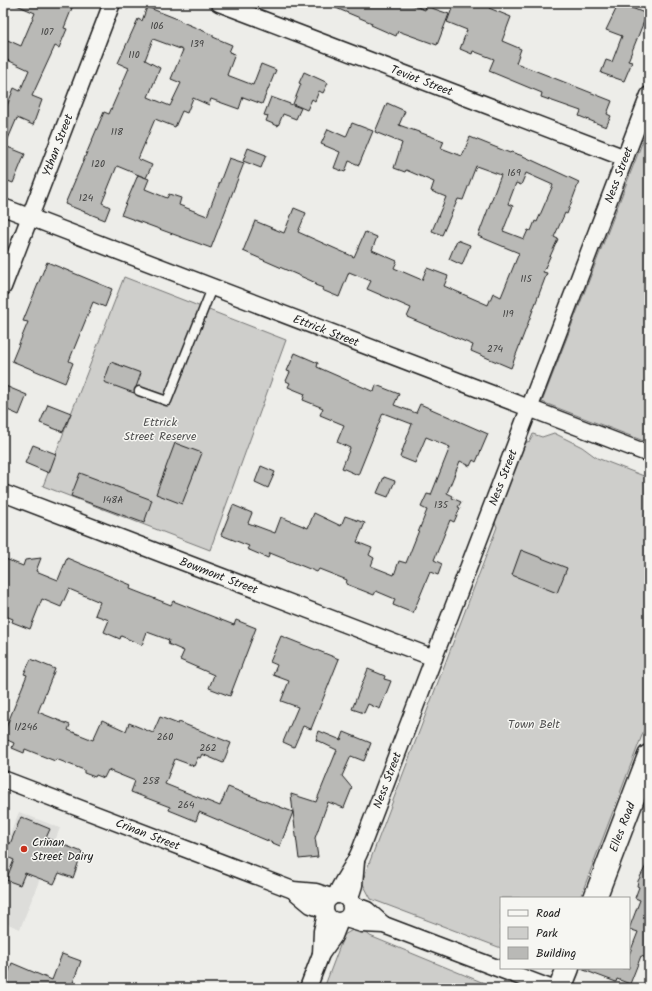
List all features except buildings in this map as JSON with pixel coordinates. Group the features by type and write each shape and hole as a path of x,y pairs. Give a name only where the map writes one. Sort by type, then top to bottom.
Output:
{"main road":[{"name":"Elles Road","path":"595,897 649,756"},
{"path":"560,988 568,969"}],"street":[{"name":"Ythan Street","path":"3,287 112,3"},
{"name":"Teviot Street","path":"219,3 625,158"},
{"name":"Ness Street","path":"308,988 320,954 334,936 342,881 356,861 649,95"},
{"name":"Ettrick Street","path":"3,207 649,454"},
{"name":"Bowmont Street","path":"3,493 434,658"},
{"name":"Crinan Street","path":"3,779 293,890 311,905 367,910 384,925 550,988"}],"lane":[{"path":"139,391 167,401 212,288"}],"shaded area":[{"path":"19,812 60,828 20,929 3,922 3,852"}],"green space":[{"path":"649,125 649,443 542,402"},
{"name":"Ettrick Street Reserve","path":"124,277 286,340 210,550 43,486"},
{"name":"Town Belt","path":"554,433 582,447 597,458 649,478 649,717 580,897 500,897 500,948 371,899 362,882 497,527 493,518 521,444 530,441 533,434 542,437"},
{"path":"354,929 362,929 370,936 496,988 324,988 344,935"}],"place":[{"name":"Crinan Street Dairy","path":"24,849"}]}
